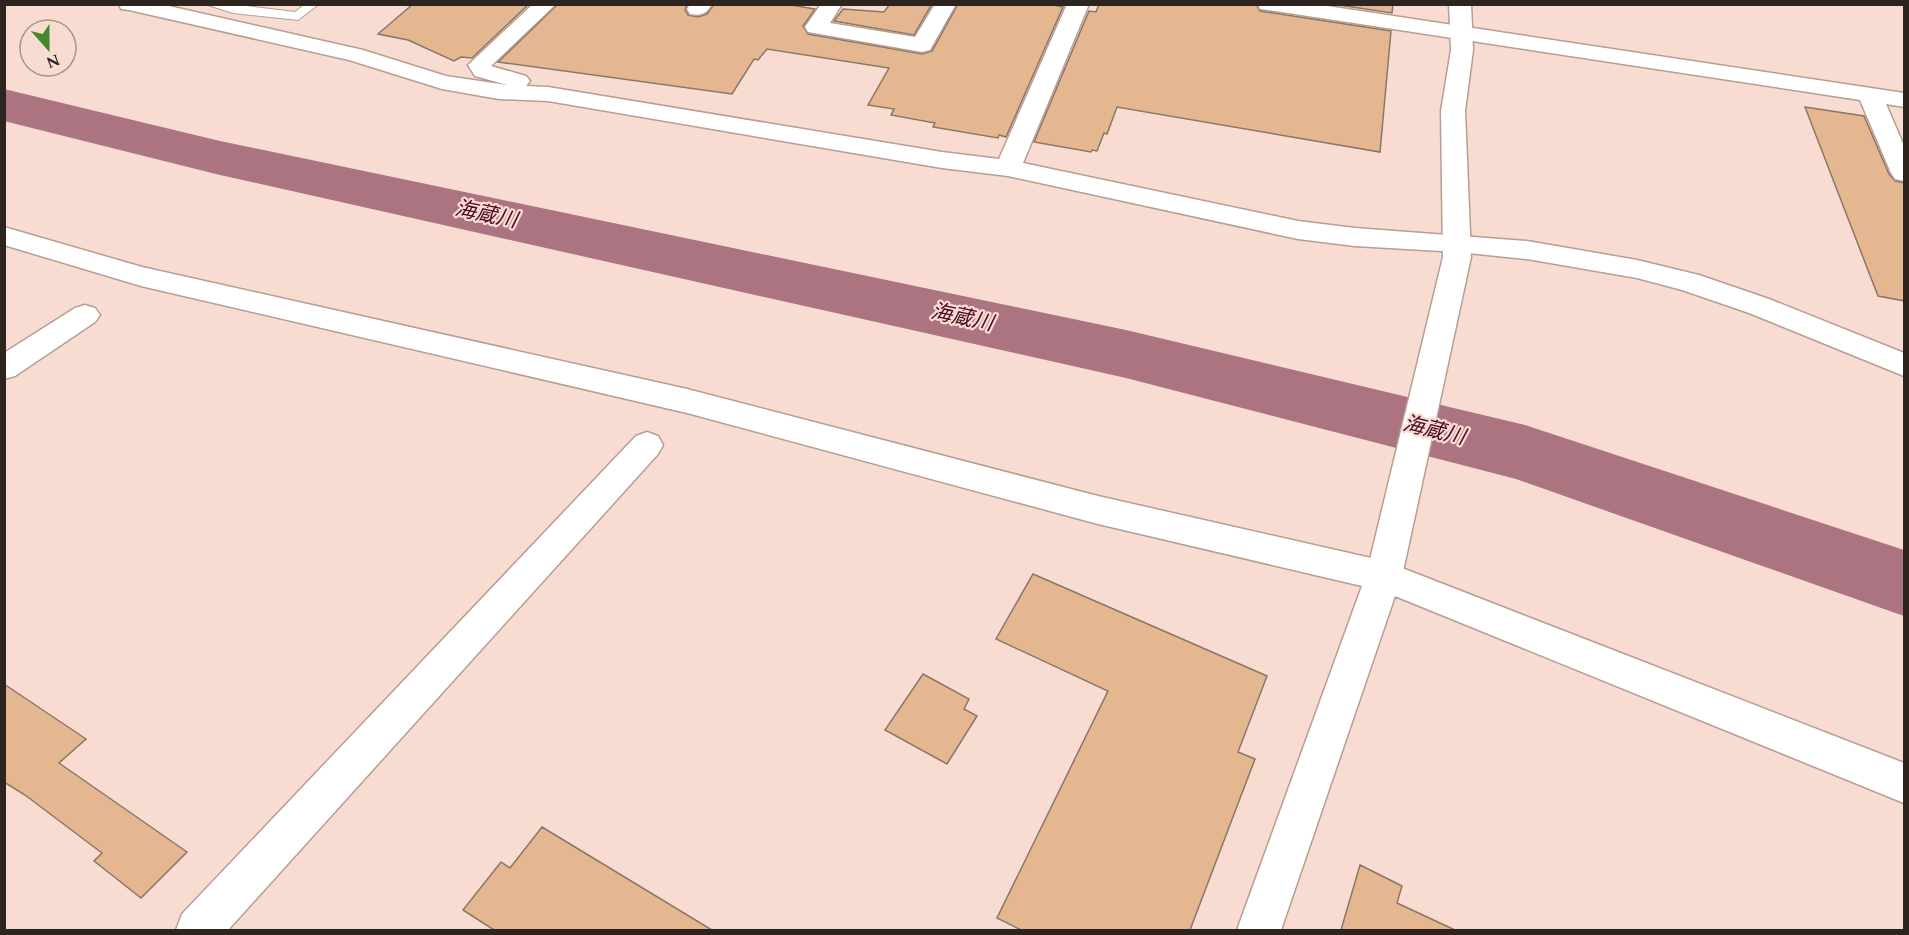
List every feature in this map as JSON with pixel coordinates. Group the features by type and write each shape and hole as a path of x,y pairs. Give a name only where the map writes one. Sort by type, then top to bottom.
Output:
{"street":[{"path":"129,4 355,55 442,82 499,92 548,94 942,160 1008,168 1298,230 1457,250 1583,258 1638,269 1689,282 1759,306 1905,365"},
{"path":"546,4 479,65 483,71 539,87 548,94"},
{"path":"832,4 816,27 922,45 946,4"},
{"path":"1008,168 1078,4"},
{"path":"1268,4 1905,100"},
{"path":"1259,930 1384,576 1457,250 1453,111 1462,50 1460,4"},
{"path":"1869,94 1905,173"},
{"path":"4,236 141,276 687,401 1098,510 1384,576 1905,783"},
{"path":"4,369 85,315"},
{"path":"198,930 647,446"}],"lane":[{"path":"211,4 233,9 298,16 313,4"}],"building":[{"path":"413,4 529,4 472,58 461,57 454,61 408,40 378,34"},
{"path":"558,4 687,4 685,10 688,15 698,17 707,14 714,4 785,4 815,9 803,26 808,34 922,54 932,51 958,4 1048,4 1063,7 1006,137 999,135 998,138 933,127 935,123 891,115 894,109 868,105 889,68 767,49 758,60 754,59 732,94 498,62"},
{"path":"890,4 932,4 914,35 834,21 843,9 884,12"},
{"path":"1099,4 1256,4 1260,11 1391,31 1380,152 1117,107 1107,134 1104,133 1097,151 1092,150 1091,152 1034,142 1089,11 1096,12"},
{"path":"1332,4 1393,4 1392,13"},
{"path":"1805,107 1864,116 1889,174 1895,181 1905,183 1905,301 1878,296"},
{"path":"1033,574 1267,676 1238,752 1255,759 1190,930 1021,930 997,918 1108,691 996,639"},
{"path":"923,674 969,699 964,709 977,716 947,764 885,730"},
{"path":"4,684 86,739 59,763 187,852 141,898 94,861 102,853 4,782"},
{"path":"542,827 712,930 494,930 463,910 501,862 510,868"},
{"path":"1360,865 1402,886 1397,903 1455,930 1341,930"}],"waterway":[{"name":"海蔵川","path":"4,105 220,158 1126,354 1525,453 1904,583"}]}
